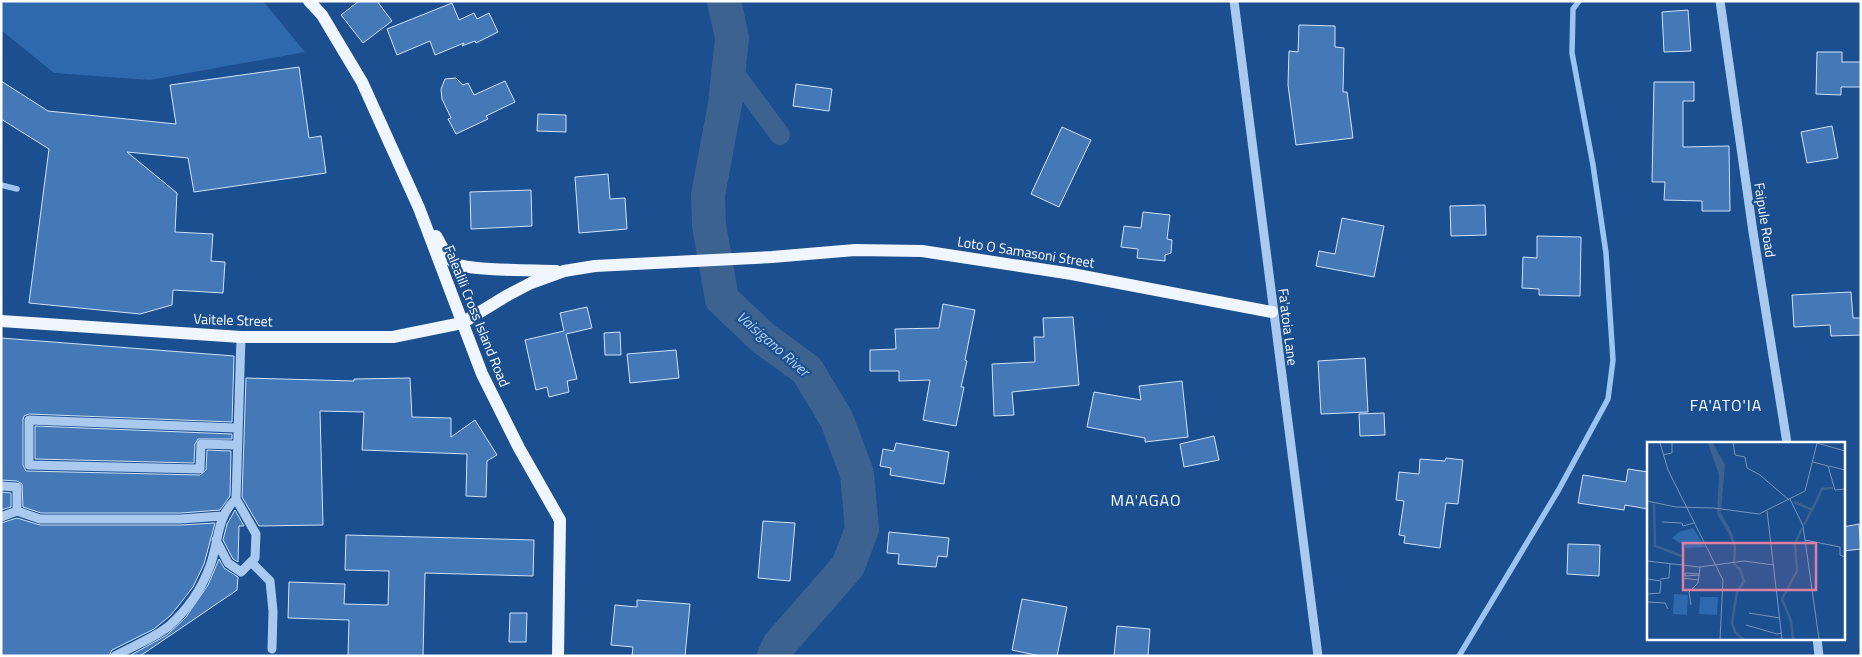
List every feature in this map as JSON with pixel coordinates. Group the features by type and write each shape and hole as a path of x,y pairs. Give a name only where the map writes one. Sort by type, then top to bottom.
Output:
{"main road":[{"name":"Falealili Cross Island Road","path":"309,1 322,15 362,82 419,208 482,374 519,448 560,520 558,656"},
{"path":"419,208 446,252 456,264 478,268 564,271"},
{"name":"Loto O Samasoni Street","path":"564,271 595,266 772,257 856,250 922,251 1072,274 1272,312"},
{"path":"462,323 508,294 564,271"},
{"name":"Vaitele Street","path":"1,321 241,337 393,337 462,323"}],"street":[{"name":"Fa'atoia Lane","path":"1234,1 1272,312 1318,656"},
{"name":"Faipule Road","path":"1720,1 1753,232 1787,442"},
{"path":"216,540 228,563 241,572 255,558 256,534 236,499 236,428 239,411 241,337"},
{"path":"236,428 29,420 28,465 200,469 201,444 236,445"},
{"path":"1,486 16,487 17,511"},
{"path":"115,656 168,627 193,600 210,566 222,516 227,507 236,499"},
{"path":"1,517 17,511 40,519 181,519 222,516"},
{"path":"251,562 270,581 273,610 272,648"},
{"path":"1817,640 1819,656"}],"shaded area":[{"path":"1,1 263,1 305,52 150,80 54,73 1,30"}],"building":[{"path":"359,1 377,1 392,21 363,43 341,15"},
{"path":"452,3 459,20 474,13 477,19 489,13 498,32 476,43 475,41 462,46 464,43 435,55 430,41 397,55 387,29"},
{"path":"1688,10 1691,51 1664,52 1662,12"},
{"path":"1299,25 1335,26 1335,47 1344,48 1343,92 1347,92 1353,138 1296,145 1288,85 1289,51 1298,52"},
{"path":"1817,52 1842,52 1842,62 1861,62 1861,87 1841,87 1841,95 1816,94"},
{"path":"299,67 309,138 321,136 326,173 194,192 188,158 127,152 177,193 175,232 213,234 211,261 225,262 223,293 173,290 172,305 140,314 29,303 49,149 1,119 1,81 48,111 176,124 170,85"},
{"path":"456,78 463,85 468,83 474,95 505,81 515,102 486,116 488,119 456,134 448,119 451,118 442,99 441,89 445,79"},
{"path":"1654,82 1694,82 1694,101 1683,101 1683,147 1729,146 1730,211 1702,211 1702,201 1664,200 1665,182 1652,182"},
{"path":"796,84 832,89 829,111 793,106"},
{"path":"538,114 566,115 566,132 537,131"},
{"path":"1832,126 1838,158 1807,163 1801,132"},
{"path":"1062,127 1091,140 1059,207 1031,194"},
{"path":"608,174 610,199 625,198 627,229 579,233 575,177"},
{"path":"531,190 532,226 471,229 470,192"},
{"path":"1485,205 1486,235 1451,236 1450,206"},
{"path":"1143,212 1170,215 1167,239 1172,240 1171,253 1165,255 1165,261 1137,258 1138,249 1121,247 1124,226 1141,228"},
{"path":"1342,218 1384,226 1374,277 1316,266 1319,251 1335,254"},
{"path":"1537,236 1581,237 1580,296 1539,295 1539,289 1522,288 1523,257 1537,258"},
{"path":"1851,292 1853,318 1861,318 1861,335 1831,336 1830,325 1794,327 1792,295"},
{"path":"943,304 975,310 965,360 967,361 961,387 964,387 956,426 923,420 930,380 899,381 899,371 870,371 870,350 896,349 895,329 939,328"},
{"path":"587,307 592,328 566,334 577,379 567,381 569,392 549,397 547,387 536,390 525,340 564,331 560,313"},
{"path":"1073,317 1079,385 1012,392 1014,415 994,416 992,364 1035,362 1034,337 1044,337 1043,318"},
{"path":"620,332 621,355 605,355 604,333"},
{"path":"1,338 234,356 232,422 29,414 24,416 23,420 23,465 26,471 200,475 206,470 207,450 231,451 230,496 220,510 181,513 41,513 23,507 22,484 17,481 1,480"},
{"path":"676,350 679,378 630,383 627,354"},
{"path":"1365,358 1368,412 1321,414 1318,361"},
{"path":"246,378 354,381 354,379 410,378 412,417 451,418 451,437 475,420 497,455 487,461 486,497 466,496 467,454 362,450 364,412 320,411 323,525 259,526 242,497"},
{"path":"1182,381 1188,437 1145,442 1145,438 1087,427 1094,392 1141,400 1139,386"},
{"path":"1384,413 1385,435 1360,436 1359,414"},
{"path":"35,426 232,434 232,439 198,439 195,444 194,463 35,459"},
{"path":"1214,436 1219,460 1184,467 1180,444"},
{"path":"896,443 949,452 944,484 890,475 891,468 880,466 883,449 894,451"},
{"path":"1446,458 1463,460 1458,504 1446,503 1440,548 1404,543 1405,536 1399,535 1404,501 1396,500 1399,472 1419,474 1420,459 1445,461"},
{"path":"1628,469 1647,472 1647,509 1625,505 1624,510 1578,503 1583,475 1626,482"},
{"path":"1,492 11,493 11,507 1,510"},
{"path":"235,510 244,526 239,526 238,562 233,559 223,540 227,524"},
{"path":"17,518 40,525 181,525 215,523 204,564 193,587 171,615 154,629 112,650 109,656 1,656 1,523"},
{"path":"763,521 795,523 790,581 758,578"},
{"path":"1859,524 1861,549 1844,551 1844,527"},
{"path":"889,532 949,538 947,557 938,556 936,567 898,564 899,554 887,553"},
{"path":"346,535 534,540 533,576 425,573 423,656 348,656 349,620 288,618 289,582 345,584 344,604 388,605 389,571 345,570"},
{"path":"1568,544 1600,545 1599,576 1567,574"},
{"path":"219,559 224,568 238,577 237,590 140,656 129,656 167,635 186,617 208,585"},
{"path":"1022,599 1067,607 1057,656 1040,656 1012,650"},
{"path":"637,600 690,604 685,656 632,656 633,647 611,645 615,605 637,607"},
{"path":"510,613 527,613 526,642 509,642"},
{"path":"1117,626 1150,629 1148,656 1114,656"}],"waterway":[{"name":"Vaisigano River","path":"724,1 732,38 725,104 708,195 709,225 722,299 763,338 807,370 837,420 857,474 862,529 848,566 779,645 774,656"},
{"path":"1459,656 1558,491 1608,399 1613,360 1606,253 1593,165 1572,53 1573,9 1579,1"},
{"path":"729,66 780,135"},
{"path":"1,185 17,189"}],"district":[{"name":"FA'ATO'IA","path":"1726,405"},
{"name":"MA'AGAO","path":"1146,500"}]}
